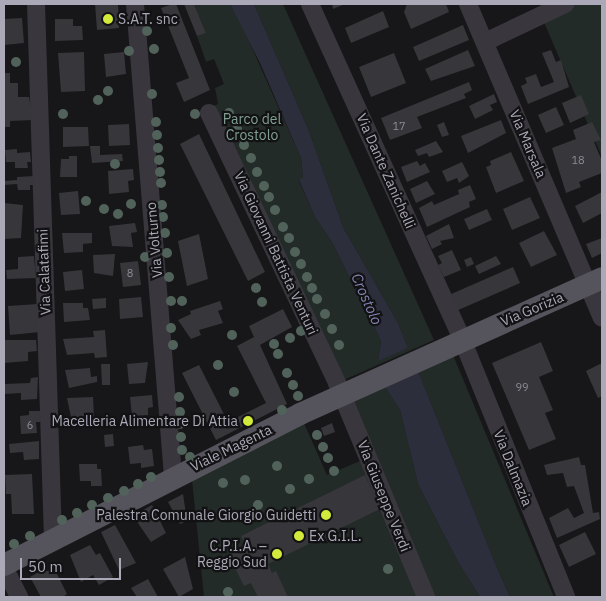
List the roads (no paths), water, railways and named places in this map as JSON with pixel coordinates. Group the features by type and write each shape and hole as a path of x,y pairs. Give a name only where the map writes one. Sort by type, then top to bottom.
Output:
{"main road":[{"name":"Via Gorizia","path":"462,338 595,282"},
{"name":"Viale Magenta","path":"4,566 172,477 462,338"}],"street":[{"name":"Via Calatafimi","path":"36,4 53,540"},
{"name":"Via Volturno","path":"135,4 172,477"},
{"name":"Via Dante Zanichelli","path":"310,4 462,338"},
{"name":"Via Marsala","path":"468,4 595,282 602,318"},
{"path":"485,42 565,4"},
{"name":"Via Giovanni Battista Venturi","path":"209,113 342,394"},
{"name":"Via Dalmazia","path":"462,338 566,597"},
{"name":"Via Giuseppe Verdi","path":"342,394 426,597"},
{"path":"4,566 19,597"}],"water":[{"name":"Crostolo","path":"230,4 254,4 309,131 343,227 398,323 408,348 378,361 381,341 333,244 315,217 299,180 303,177 301,158 260,63"},
{"path":"418,371 510,597 480,597 458,562 418,484 400,410 384,386"}],"place":[{"name":"S.A.T. snc","path":"108,19"},
{"name":"Macelleria Alimentare Di Attia","path":"248,421"},
{"name":"Palestra Comunale Giorgio Guidetti","path":"326,515"},
{"name":"Ex G.I.L.","path":"299,536"},
{"name":"C.P.I.A. – Reggio Sud","path":"277,554"}],"park label":[{"name":"Parco del Crostolo","path":"252,128"}]}
